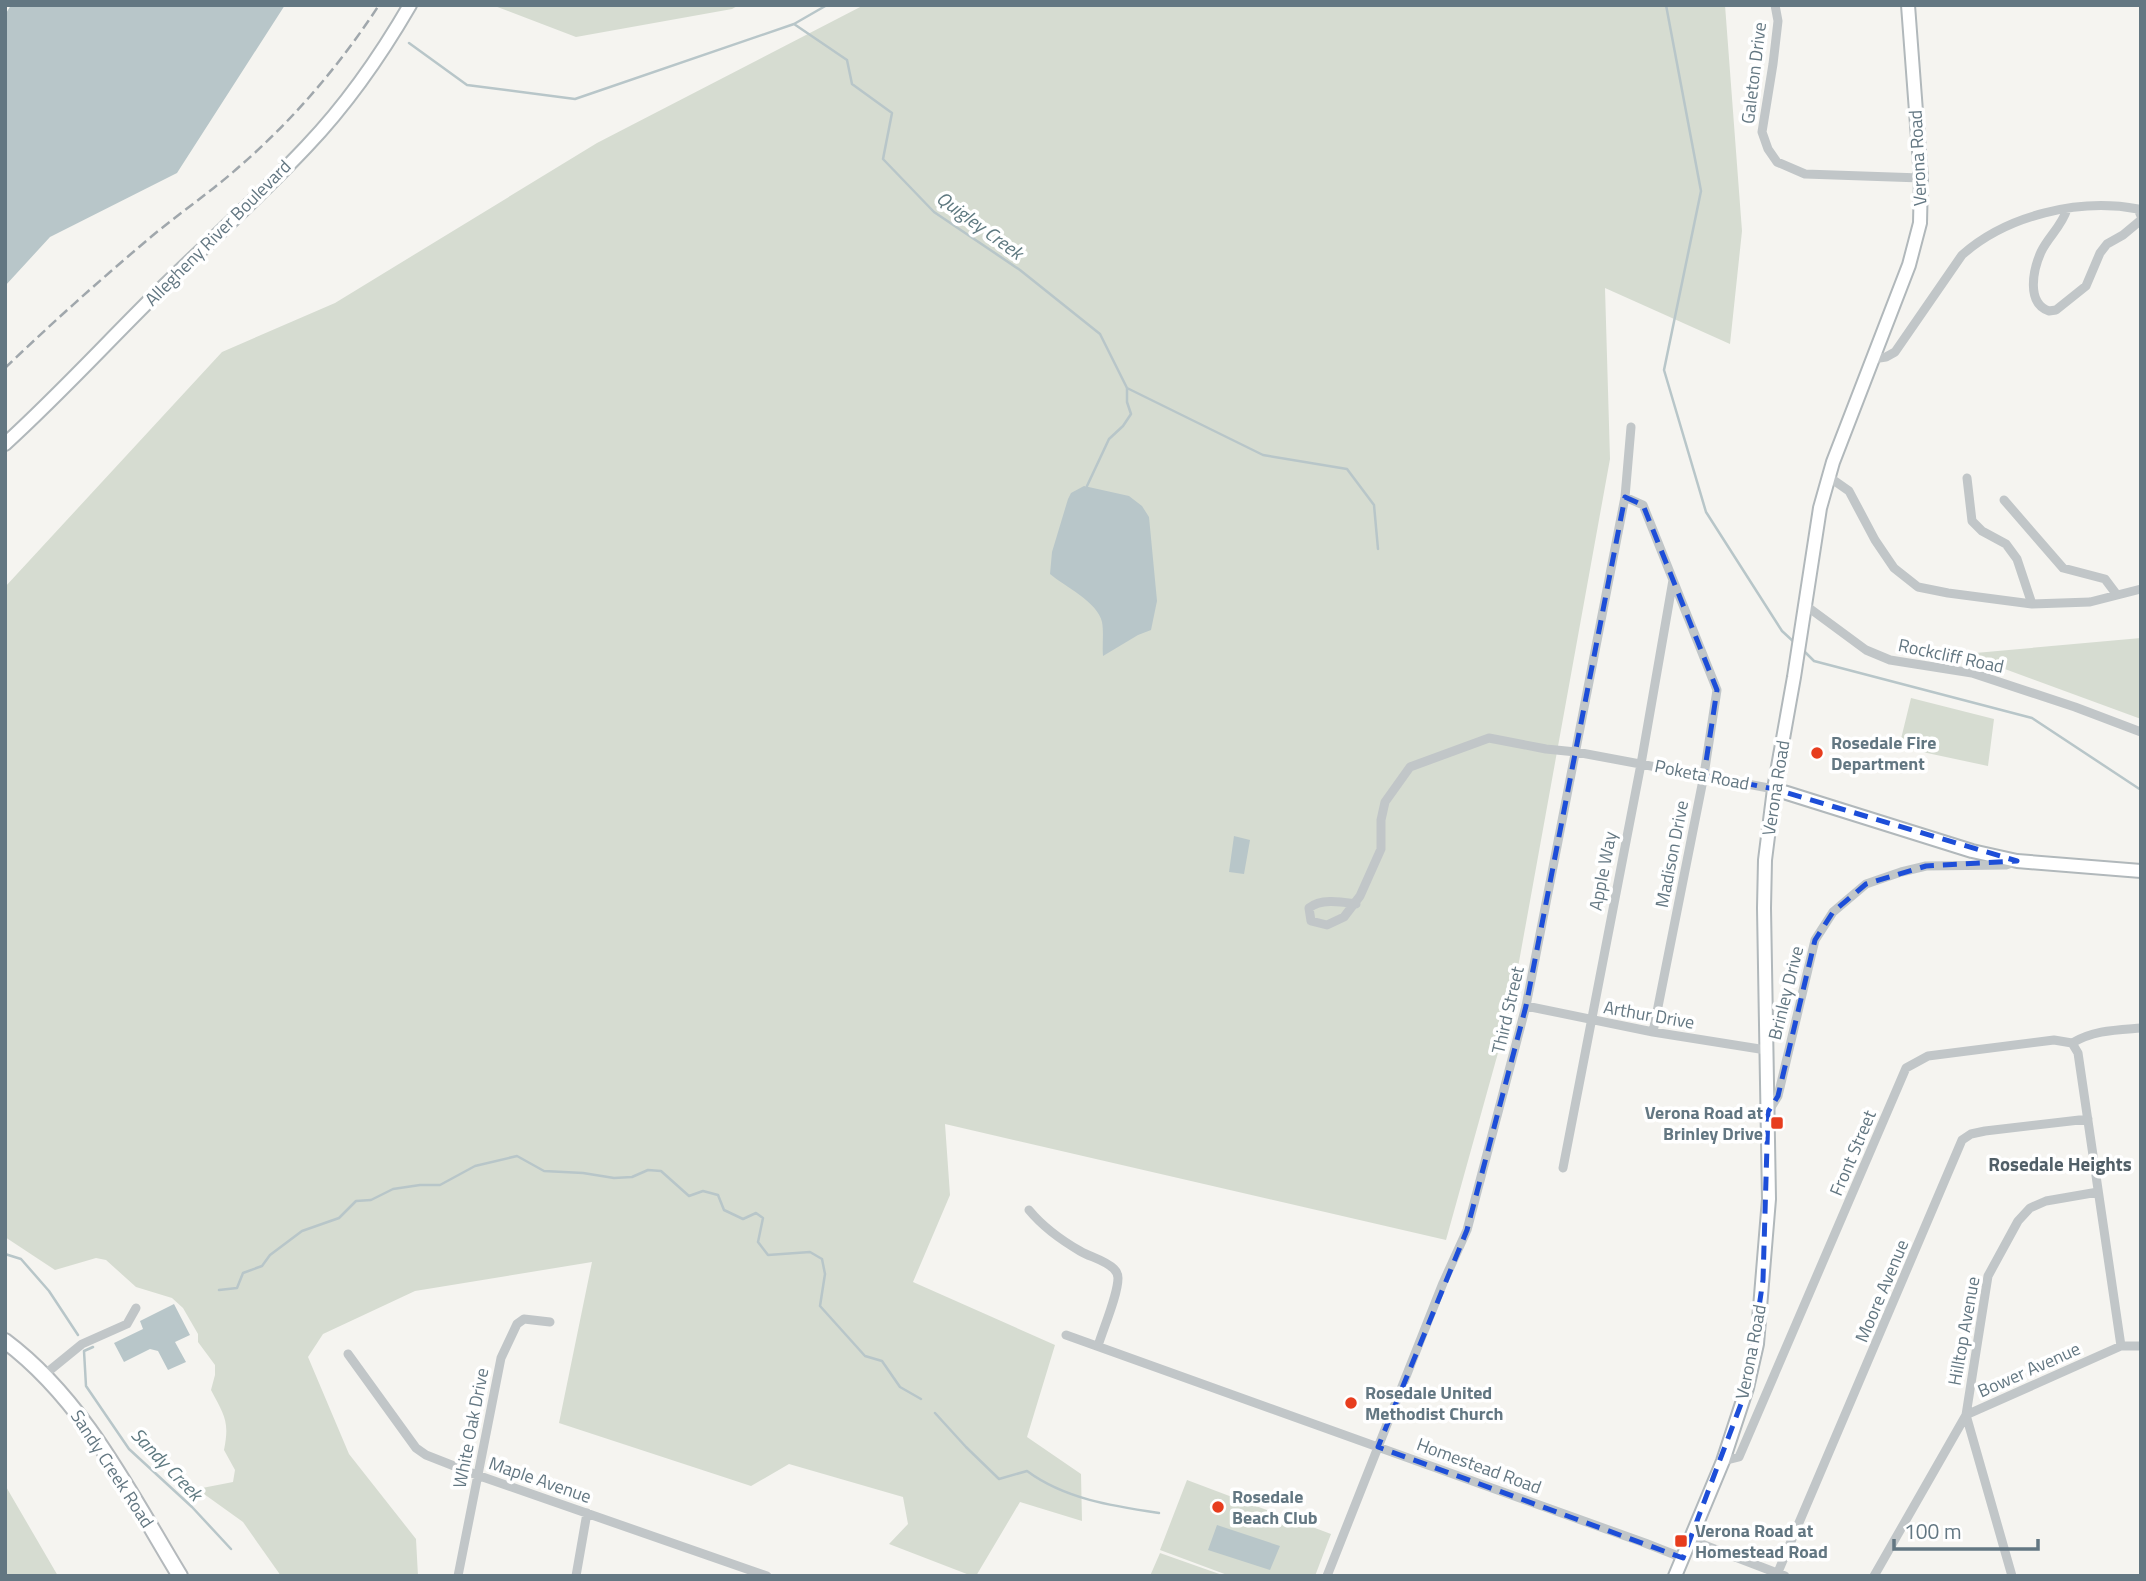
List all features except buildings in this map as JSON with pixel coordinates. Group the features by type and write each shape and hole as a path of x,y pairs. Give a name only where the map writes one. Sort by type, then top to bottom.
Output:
{"main road":[{"name":"Sandy Creek Road","path":"5,1341 44,1375 63,1396 103,1450 180,1576"}],"street":[{"name":"Allegheny River Boulevard","path":"5,444 307,146 344,103 387,45 410,5"},
{"name":"Galeton Drive","path":"1775,5 1778,21 1762,132 1768,149 1777,162 1805,174 1921,178"},
{"name":"Verona Road","path":"1675,1576 1723,1461 1747,1388 1757,1344 1769,1199 1765,860 1820,508 1829,477 1912,255 1920,223 1921,178 1908,5"},
{"path":"1872,359 1886,357 1895,352 1962,256 1972,246 2001,228 2023,218 2067,209 2091,205 2138,209 2141,218 2123,235 2107,244 2100,253 2086,286 2056,310 2049,312 2038,304 2033,295 2037,265 2040,254 2067,209"},
{"name":"Third Street","path":"1327,1576 1443,1283 1467,1230 1527,1006 1625,497 1631,427"},
{"path":"1829,477 1849,491 1875,540 1894,568 1918,587 2032,604 2090,602 2141,589"},
{"path":"1967,478 1972,520 1982,531 2006,544 2017,559 2032,604"},
{"name":"Madison Drive","path":"1625,497 1643,505 1717,690 1704,775 1653,1032"},
{"path":"2004,499 2063,568 2105,579 2117,595"},
{"name":"Apple Way","path":"1563,1168 1641,764 1673,580"},
{"name":"Rockcliff Road","path":"1805,605 1866,650 1890,660 1972,673 2141,732"},
{"name":"Poketa Road","path":"1356,904 1341,901 1315,904 1309,908 1311,921 1327,925 1344,917 1356,904 1381,849 1381,820 1385,802 1410,767 1489,738 1546,749 1576,751 1774,789 1972,851 2017,861 2141,871"},
{"name":"Brinley Drive","path":"1768,1112 1778,1096 1815,940 1833,912 1866,884 1901,872 1926,866 2006,865 2017,861"},
{"name":"Arthur Drive","path":"1527,1006 1590,1021 1766,1050"},
{"name":"Front Street","path":"1723,1461 1738,1457 1906,1068 1927,1056 2054,1040 2073,1043 2098,1031 2141,1028"},
{"path":"2073,1043 2078,1053 2121,1346 2141,1346"},
{"name":"Moore Avenue","path":"1781,1574 1962,1140 1985,1130 2088,1119"},
{"name":"Hilltop Avenue","path":"1966,1415 1988,1276 2018,1221 2030,1208 2046,1202 2098,1192"},
{"path":"1029,1210 1057,1237 1108,1265 1117,1274 1115,1294 1098,1346"},
{"path":"44,1375 82,1344 127,1324 136,1308"},
{"name":"White Oak Drive","path":"458,1576 500,1358 517,1324 524,1319 550,1322"},
{"name":"Homestead Road","path":"1066,1335 1683,1558"},
{"name":"Bower Avenue","path":"1874,1576 1966,1415 2121,1346"},
{"name":"Maple Avenue","path":"348,1354 416,1448 426,1455 766,1576"},
{"path":"1966,1415 2012,1576"},
{"path":"576,1576 587,1513"},
{"path":"1691,1540 1781,1574"}],"highlighted area":[{"path":"1625,497 1643,505 1717,690 1704,775 1774,789 2017,861 1926,866 1866,884 1833,912 1815,940 1778,1096 1768,1112 1763,1280 1747,1388 1683,1558 1378,1447 1467,1230 1526,1006"}],"shaded area":[{"path":"11,5 285,5 177,173 50,237 5,286 5,15"},
{"path":"492,5 739,5 732,9 576,37"},
{"path":"864,5 1725,5 1742,231 1730,344 1605,288 1610,459 1511,1006 1446,1240 945,1124 950,1195 913,1282 1055,1345 1027,1437 1081,1474 1082,1521 1020,1502 976,1576 972,1576 889,1544 908,1524 903,1497 789,1464 751,1486 559,1423 592,1262 415,1291 323,1334 308,1357 349,1454 416,1539 418,1576 281,1576 243,1522 197,1489 233,1482 235,1470 224,1450 225,1418 211,1390 215,1365 198,1342 198,1334 183,1308 172,1298 136,1287 106,1260 96,1258 55,1270 5,1237 5,587 222,352 335,303 597,143"},
{"path":"1084,486 1129,496 1142,506 1149,517 1157,601 1151,630 1103,656 1103,626 1099,615 1087,601 1050,574 1052,552 1068,499 1071,493"},
{"path":"2141,638 2141,719 1964,654"},
{"path":"1911,698 1994,719 1988,766 1899,747"},
{"path":"1234,836 1250,840 1244,874 1229,872"},
{"path":"174,1304 190,1335 175,1342 186,1362 168,1370 158,1351 150,1349 124,1362 114,1343 143,1329 140,1321"},
{"name":"Rosedale Beach Club","path":"1187,1480 1331,1534 1315,1576 1230,1576 1160,1550"},
{"path":"5,1485 58,1576 5,1576"},
{"path":"1217,1525 1280,1546 1270,1570 1208,1550"},
{"name":"Rosedale Beach Club","path":"1160,1553 1225,1576 1150,1576"}],"waterway":[{"path":"794,24 827,5"},
{"path":"1666,5 1701,191 1664,370 1706,512 1782,631 1795,643"},
{"name":"Quigley Creek","path":"409,43 467,85 575,99 794,24 847,60 852,84 892,113 883,159 934,212 1020,270 1100,334 1127,388 1263,455 1347,469 1374,505 1378,549"},
{"path":"1087,486 1109,439 1131,414 1127,402 1127,388"},
{"path":"1803,650 1814,661 2032,718 2141,790"},
{"path":"219,1290 237,1288 243,1273 262,1266 270,1255 302,1231 339,1218 356,1201 371,1200 393,1189 440,1185 475,1166 517,1156 544,1171 614,1178 632,1177 648,1170 661,1171 689,1196 703,1191 718,1195 724,1210 743,1219 756,1213 763,1218 758,1242 768,1255 810,1252 822,1259 825,1274 820,1306 865,1356 882,1361 900,1387 921,1399"},
{"name":"Sandy Creek","path":"5,1254 21,1259 49,1291 78,1335"},
{"name":"Sandy Creek","path":"93,1347 84,1351 86,1386 129,1449 192,1507 231,1549"},
{"path":"935,1413 999,1479 1027,1471 1073,1495 1159,1513"}],"railway":[{"path":"5,368 114,268 229,175 279,130 315,91 379,5"}],"place":[{"name":"Rosedale Fire Department","path":"1817,753"},
{"name":"Verona Road at Brinley Drive","path":"1777,1123"},
{"name":"Rosedale United Methodist Church","path":"1351,1403"},
{"name":"Rosedale Beach Club","path":"1218,1507"},
{"name":"Verona Road at Homestead Road","path":"1681,1541"}],"district":[{"name":"Rosedale Heights","path":"2060,1164"}]}
